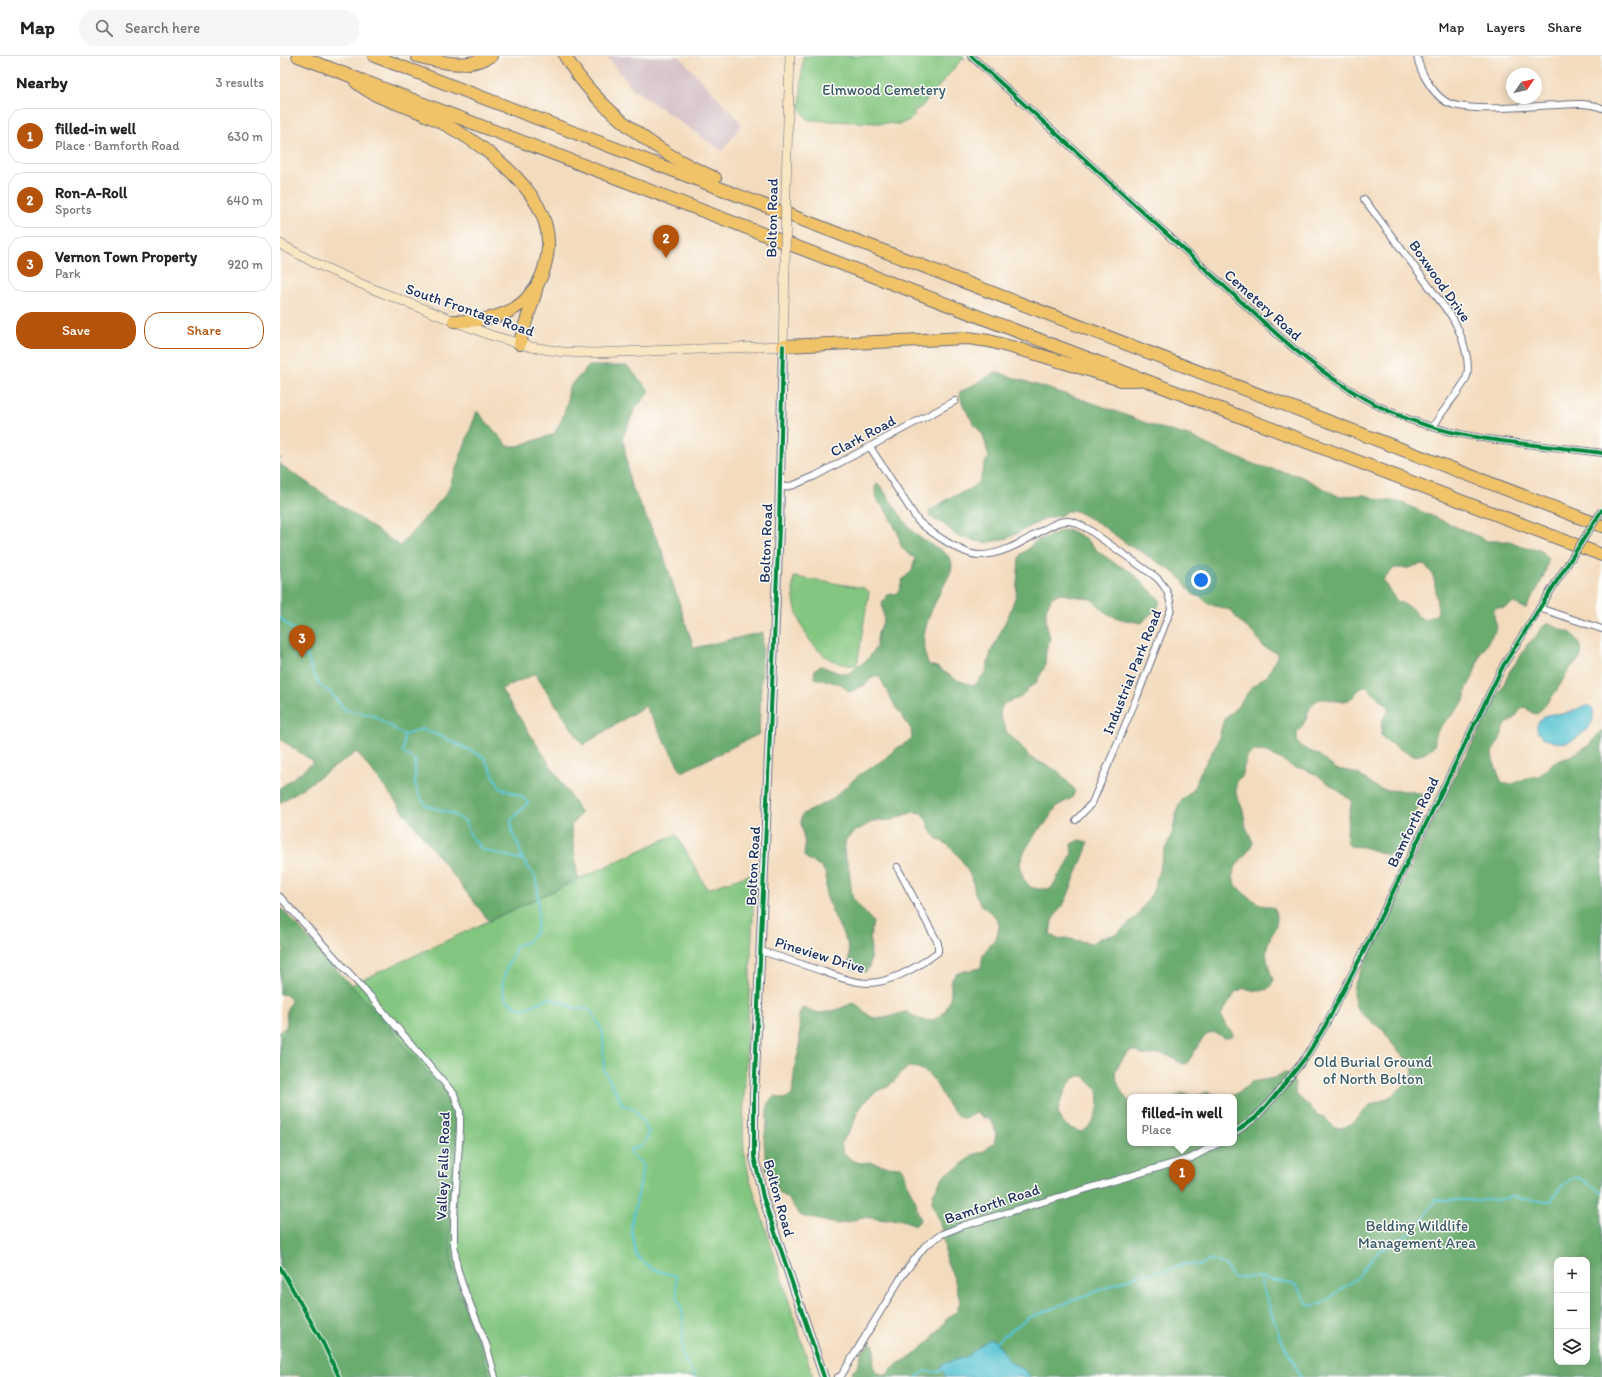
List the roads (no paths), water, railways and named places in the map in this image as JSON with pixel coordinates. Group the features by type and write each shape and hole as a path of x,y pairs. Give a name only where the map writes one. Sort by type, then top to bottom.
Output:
{"highway":[{"path":"298,56 1602,555"},
{"path":"374,56 1602,526"},
{"path":"417,56 457,65 475,63 491,56"},
{"path":"565,56 592,91 608,108 632,129 687,165 730,184 748,199"},
{"path":"351,76 369,93 425,114 465,135 493,156 518,179 538,207 548,234 548,245 546,259 522,332 520,344"},
{"path":"454,321 480,320 503,314 521,303 537,287"},
{"path":"783,346 968,338 989,341 1033,353 1121,380 1145,380"}],"main road":[{"name":"Bolton Road","path":"783,346 790,56"},
{"name":"South Frontage Road","path":"280,244 349,279 454,321 520,344 563,352 593,353 783,346"}],"street":[{"name":"Cemetery Road","path":"971,56 1305,359 1352,392 1392,413 1433,427 1474,436 1602,453"},
{"path":"1417,56 1423,76 1439,96 1452,105 1488,108 1583,103 1602,108"},
{"name":"Boxwood Drive","path":"1364,199 1452,317 1460,332 1466,360 1467,375 1459,390 1433,427"},
{"name":"Bolton Road","path":"783,346 780,488 754,1097 754,1157 764,1197 824,1377"},
{"name":"Clark Road","path":"780,488 794,485 808,479 955,401"},
{"name":"Industrial Park Road","path":"870,447 918,521 928,531 964,551 977,555 990,555 1001,552 1056,523 1068,521 1078,523 1088,529 1165,585 1170,596 1171,609 1137,697 1092,803 1076,820"},
{"name":"Bamforth Road","path":"1237,1131 1256,1117 1306,1058 1364,951 1503,666 1602,510"},
{"path":"1539,608 1602,629"},
{"name":"Pineview Drive","path":"760,951 844,978 868,983 896,977 930,958 938,952 938,943 897,867"},
{"name":"Valley Falls Road","path":"280,897 370,996 454,1094 460,1111 454,1218 454,1244 457,1267 462,1284 486,1344 495,1377"},
{"name":"Bamforth Road","path":"838,1377 841,1376 902,1276 925,1246 942,1234 962,1226 1191,1158 1213,1146"}],"water":[{"path":"1584,706 1589,706 1593,709 1594,713 1591,724 1581,735 1570,741 1560,743 1553,742 1541,736 1537,727 1539,721 1546,716 1551,714 1564,714"},
{"path":"991,1339 997,1343 1010,1361 1026,1371 1030,1377 946,1377 941,1368 943,1364 968,1356"}],"waterway":[{"path":"280,618 303,639 310,666 319,685 330,692 345,710 373,715 404,735 403,753 415,760 415,784 420,797 427,806 451,813 465,821 471,837 483,850 523,860 535,876 538,891 538,917 536,932 528,942 517,945 505,972 503,980 504,994 507,1000 524,1009 549,998 575,1008 590,1009 603,1032 604,1070 623,1105 635,1109 649,1133 643,1145 631,1149 630,1154 643,1164 631,1227 636,1255 652,1269 676,1276 677,1295 682,1309 682,1356 695,1377"},
{"path":"404,735 422,729 484,757 500,788 521,796 528,803 511,820 512,833 518,844 523,860"},
{"path":"994,1343 1028,1318 1139,1275 1168,1270 1184,1264 1201,1265 1210,1259 1225,1265 1233,1278 1259,1277 1296,1285 1309,1306 1323,1303 1357,1278 1376,1253 1414,1231 1436,1200 1497,1200 1512,1197 1538,1201 1551,1201 1561,1187 1572,1178 1580,1178 1602,1192"},
{"path":"1259,1277 1280,1337 1301,1377"},
{"path":"917,1377 925,1371 938,1372 944,1369"}],"place":[{"name":"Ron-A-Roll","path":"666,258"},
{"name":"Vernon Town Property","path":"302,658"},
{"name":"filled-in well","path":"1182,1192"}],"park label":[{"name":"Elmwood Cemetery","path":"884,90"},
{"name":"Old Burial Ground of North Bolton","path":"1373,1070"},
{"name":"Belding Wildlife Management Area","path":"1417,1234"}]}
